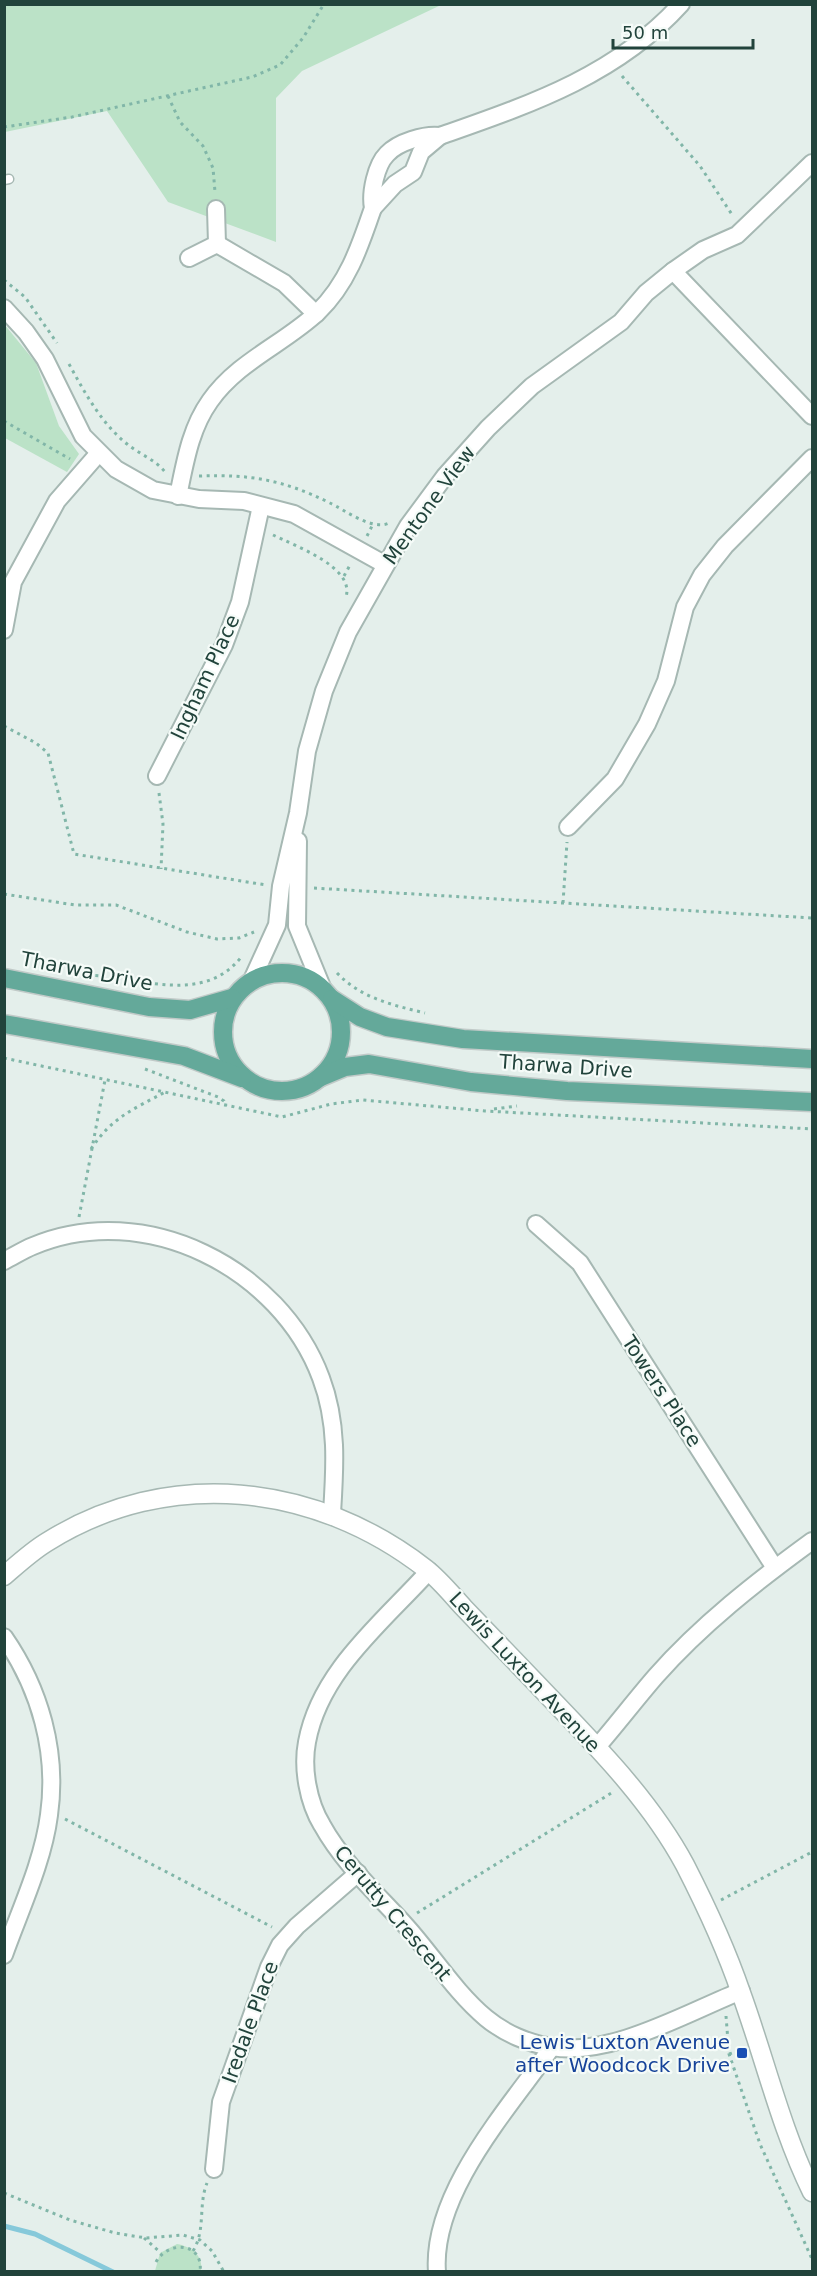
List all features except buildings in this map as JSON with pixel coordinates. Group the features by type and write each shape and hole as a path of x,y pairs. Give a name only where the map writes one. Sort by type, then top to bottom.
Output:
{"main road":[{"path":"4,1024 184,1056 265,1089 285,1092 304,1087 321,1077 334,1060 341,1040 340,1019 327,993 306,977 288,972 270,973 252,980 232,998 224,1015 222,1034 225,1052 234,1068 248,1081"},
{"name":"Tharwa Drive","path":"4,978 149,1007 179,1010 211,1006 232,998"},
{"name":"Tharwa Drive","path":"327,993 360,1017 387,1027 463,1039 813,1059"},
{"name":"Tharwa Drive","path":"321,1077 345,1067 369,1064 471,1082 567,1091 813,1102"}],"street":[{"path":"178,496 192,433 219,390 244,364 316,314 349,273 373,208 395,184 413,172 421,152 440,136 546,98 612,63 668,18 681,4"},
{"path":"373,208 372,199 380,164 387,153 404,143 432,135 440,136"},
{"name":"Mentone View","path":"252,980 277,925 281,886 298,813 307,751 324,691 348,632 384,564 445,476 488,428 532,386 621,322 646,293 673,271 703,250 737,235 813,163"},
{"path":"216,209 217,244"},
{"path":"217,244 284,283 316,314"},
{"path":"189,258 217,244"},
{"path":"673,271 813,416"},
{"path":"4,308 26,332 45,359 69,412 83,436 99,454 135,481 153,490 178,496 234,500 294,514 384,564"},
{"path":"4,630 13,582 57,501 99,454"},
{"path":"568,827 615,779 647,724 666,681 685,607 702,575 725,546 813,458"},
{"name":"Ingham Place","path":"157,776 224,645 240,602 261,506"},
{"name":"Mentone View","path":"298,813 297,926 327,993"},
{"name":"Towers Place","path":"536,1224 580,1263 775,1568"},
{"path":"4,1261 34,1245 78,1234 122,1232 187,1244 226,1264 277,1304 307,1347 321,1378 330,1407 336,1462 332,1513"},
{"name":"Lewis Luxton Avenue","path":"4,1576 45,1542 85,1521 129,1505 175,1496 223,1493 270,1497 332,1513 386,1540 429,1571 597,1747 644,1803 684,1863 741,1991 810,2181"},
{"path":"597,1747 657,1675 702,1630 775,1568 813,1541"},
{"name":"Cerutty Crescent","path":"429,1571 342,1666 322,1695 306,1744 306,1777 315,1810 335,1845 485,2017 523,2039 552,2048 583,2048 614,2043 741,1991"},
{"path":"4,1637 32,1685 46,1728 52,1772 49,1816 38,1859 4,1955"},
{"name":"Iredale Place","path":"214,2169 221,2102 269,1967 286,1938 358,1873"},
{"path":"437,2271 436,2254 441,2232 456,2190 479,2150 552,2048"}],"path":[{"path":"4,127 72,117 252,77 280,65 303,38 324,4"},
{"path":"612,63 700,166 734,217"},
{"path":"168,96 180,122 203,146 213,168 216,209"},
{"path":"727,223 742,211"},
{"path":"4,280 25,297 49,328 60,348"},
{"path":"66,358 88,398 108,425 127,444 166,472 197,478 199,476 231,475 275,480 302,489 373,524 386,525 396,518"},
{"path":"4,726 36,742 48,753 74,854 248,884 281,886"},
{"path":"157,776 163,824 161,869"},
{"path":"563,903 568,827"},
{"path":"298,887 813,918"},
{"path":"4,894 75,905 116,905 187,932 217,939 239,938 262,930 255,939"},
{"path":"83,974 189,987 215,979 234,967 248,948"},
{"path":"334,970 348,984 367,996 426,1013"},
{"path":"4,1058 282,1117 331,1104 363,1100 485,1111 813,1129"},
{"path":"78,1234 90,1151 105,1080"},
{"path":"90,1151 104,1129 124,1114 168,1091"},
{"path":"607,1784 620,1801"},
{"path":"403,1922 614,1791"},
{"path":"49,1816 58,1816 80,1825 244,1911 286,1938"},
{"path":"720,1901 813,1852"},
{"path":"715,1891 725,1910"},
{"path":"721,1999 726,2014 729,2054 760,2144 813,2259"},
{"path":"729,2054 744,2050"},
{"path":"194,2251 200,2240 204,2191 214,2169"},
{"path":"4,2193 69,2220 142,2237 183,2235 200,2240 212,2251 224,2271"},
{"path":"142,2237 161,2253"},
{"path":"156,2262 161,2253 176,2246 194,2251 201,2264 200,2271"}],"green space":[{"path":"5,5 441,5 302,71 276,98 276,242 168,202 107,111 5,132"},
{"path":"4,324 36,363 59,426 79,454 67,472 5,438"},
{"path":"177,2244 187,2247 198,2256 201,2271 155,2271 160,2253"}],"waterway":[{"path":"4,2226 35,2234 113,2272"}],"place":[{"name":"Lewis Luxton Avenue after Woodcock Drive","path":"742,2053"}]}
